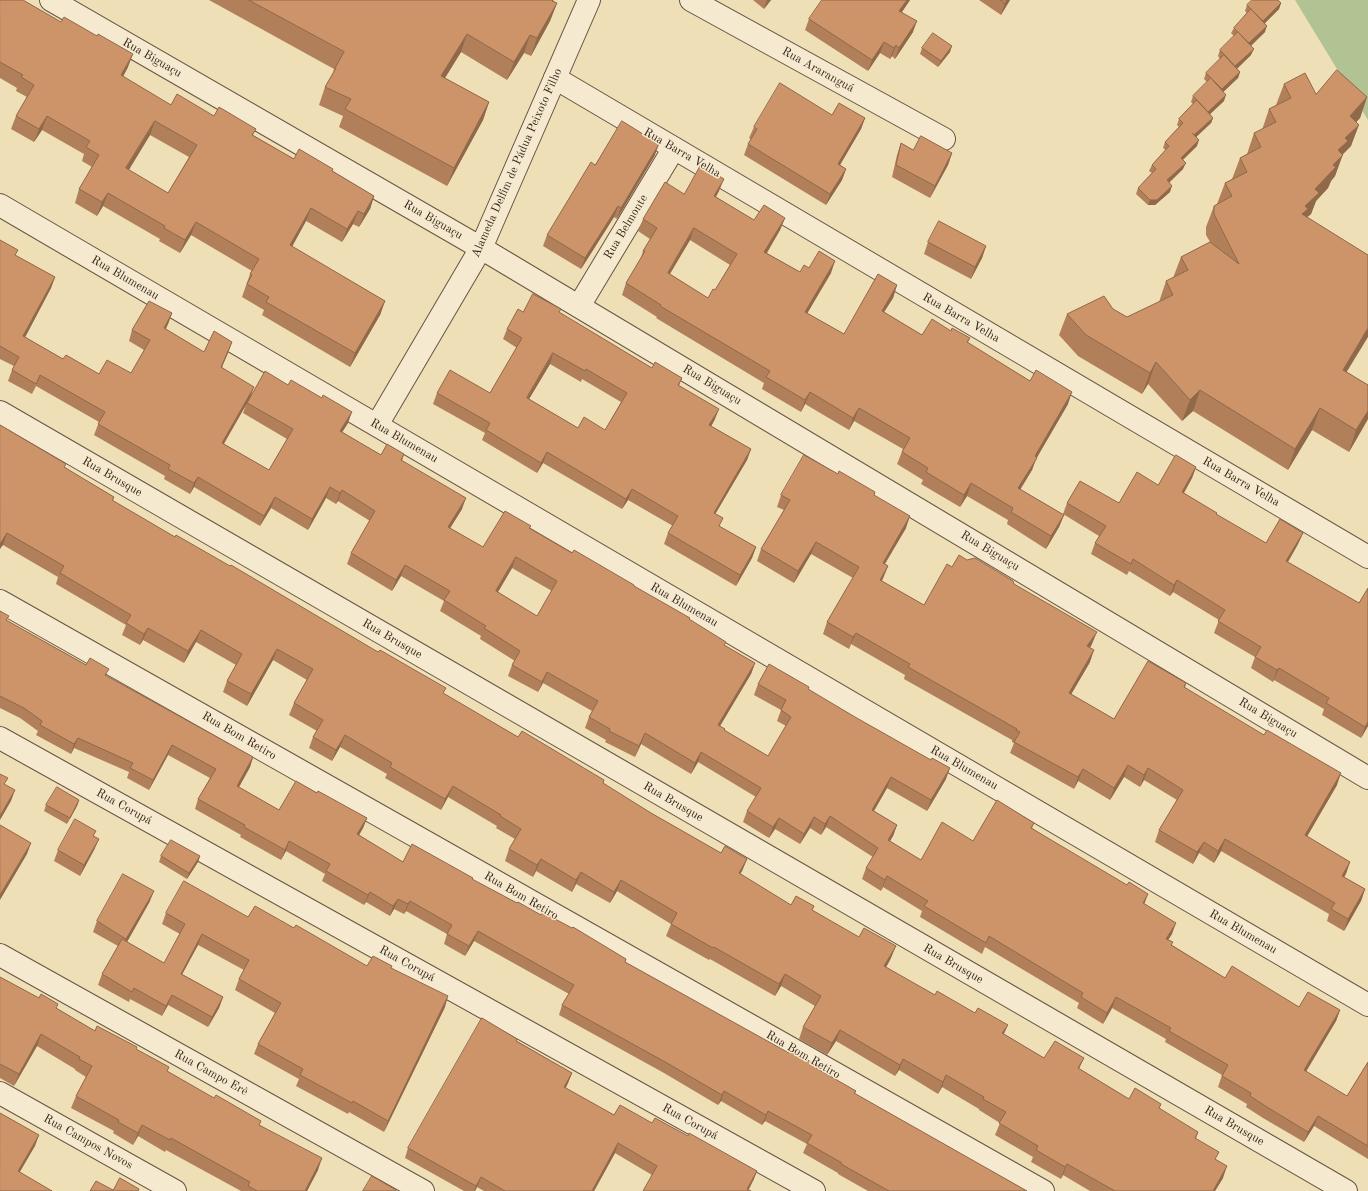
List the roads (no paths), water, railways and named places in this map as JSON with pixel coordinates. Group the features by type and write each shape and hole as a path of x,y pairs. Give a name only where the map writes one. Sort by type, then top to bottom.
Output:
{"street":[{"name":"Rua Biguaçu","path":"51,0 481,248 1368,778"},
{"name":"Alameda Delfim de Pádua Peixoto Filho","path":"377,425 481,248 589,0"},
{"name":"Rua Araranguá","path":"691,0 944,139"},
{"name":"Rua Barra Velha","path":"555,78 1368,557"},
{"name":"Rua Belmonte","path":"579,306 674,148"},
{"name":"Rua Blumenau","path":"0,205 1368,1005"},
{"name":"Rua Brusque","path":"0,412 1346,1191"},
{"name":"Rua Bom Retiro","path":"0,601 1043,1191"},
{"name":"Rua Corupá","path":"0,738 814,1191"},
{"name":"Rua Campo Erê","path":"0,955 422,1191"},
{"name":"Rua Campos Novos","path":"0,1093 175,1191"}]}
